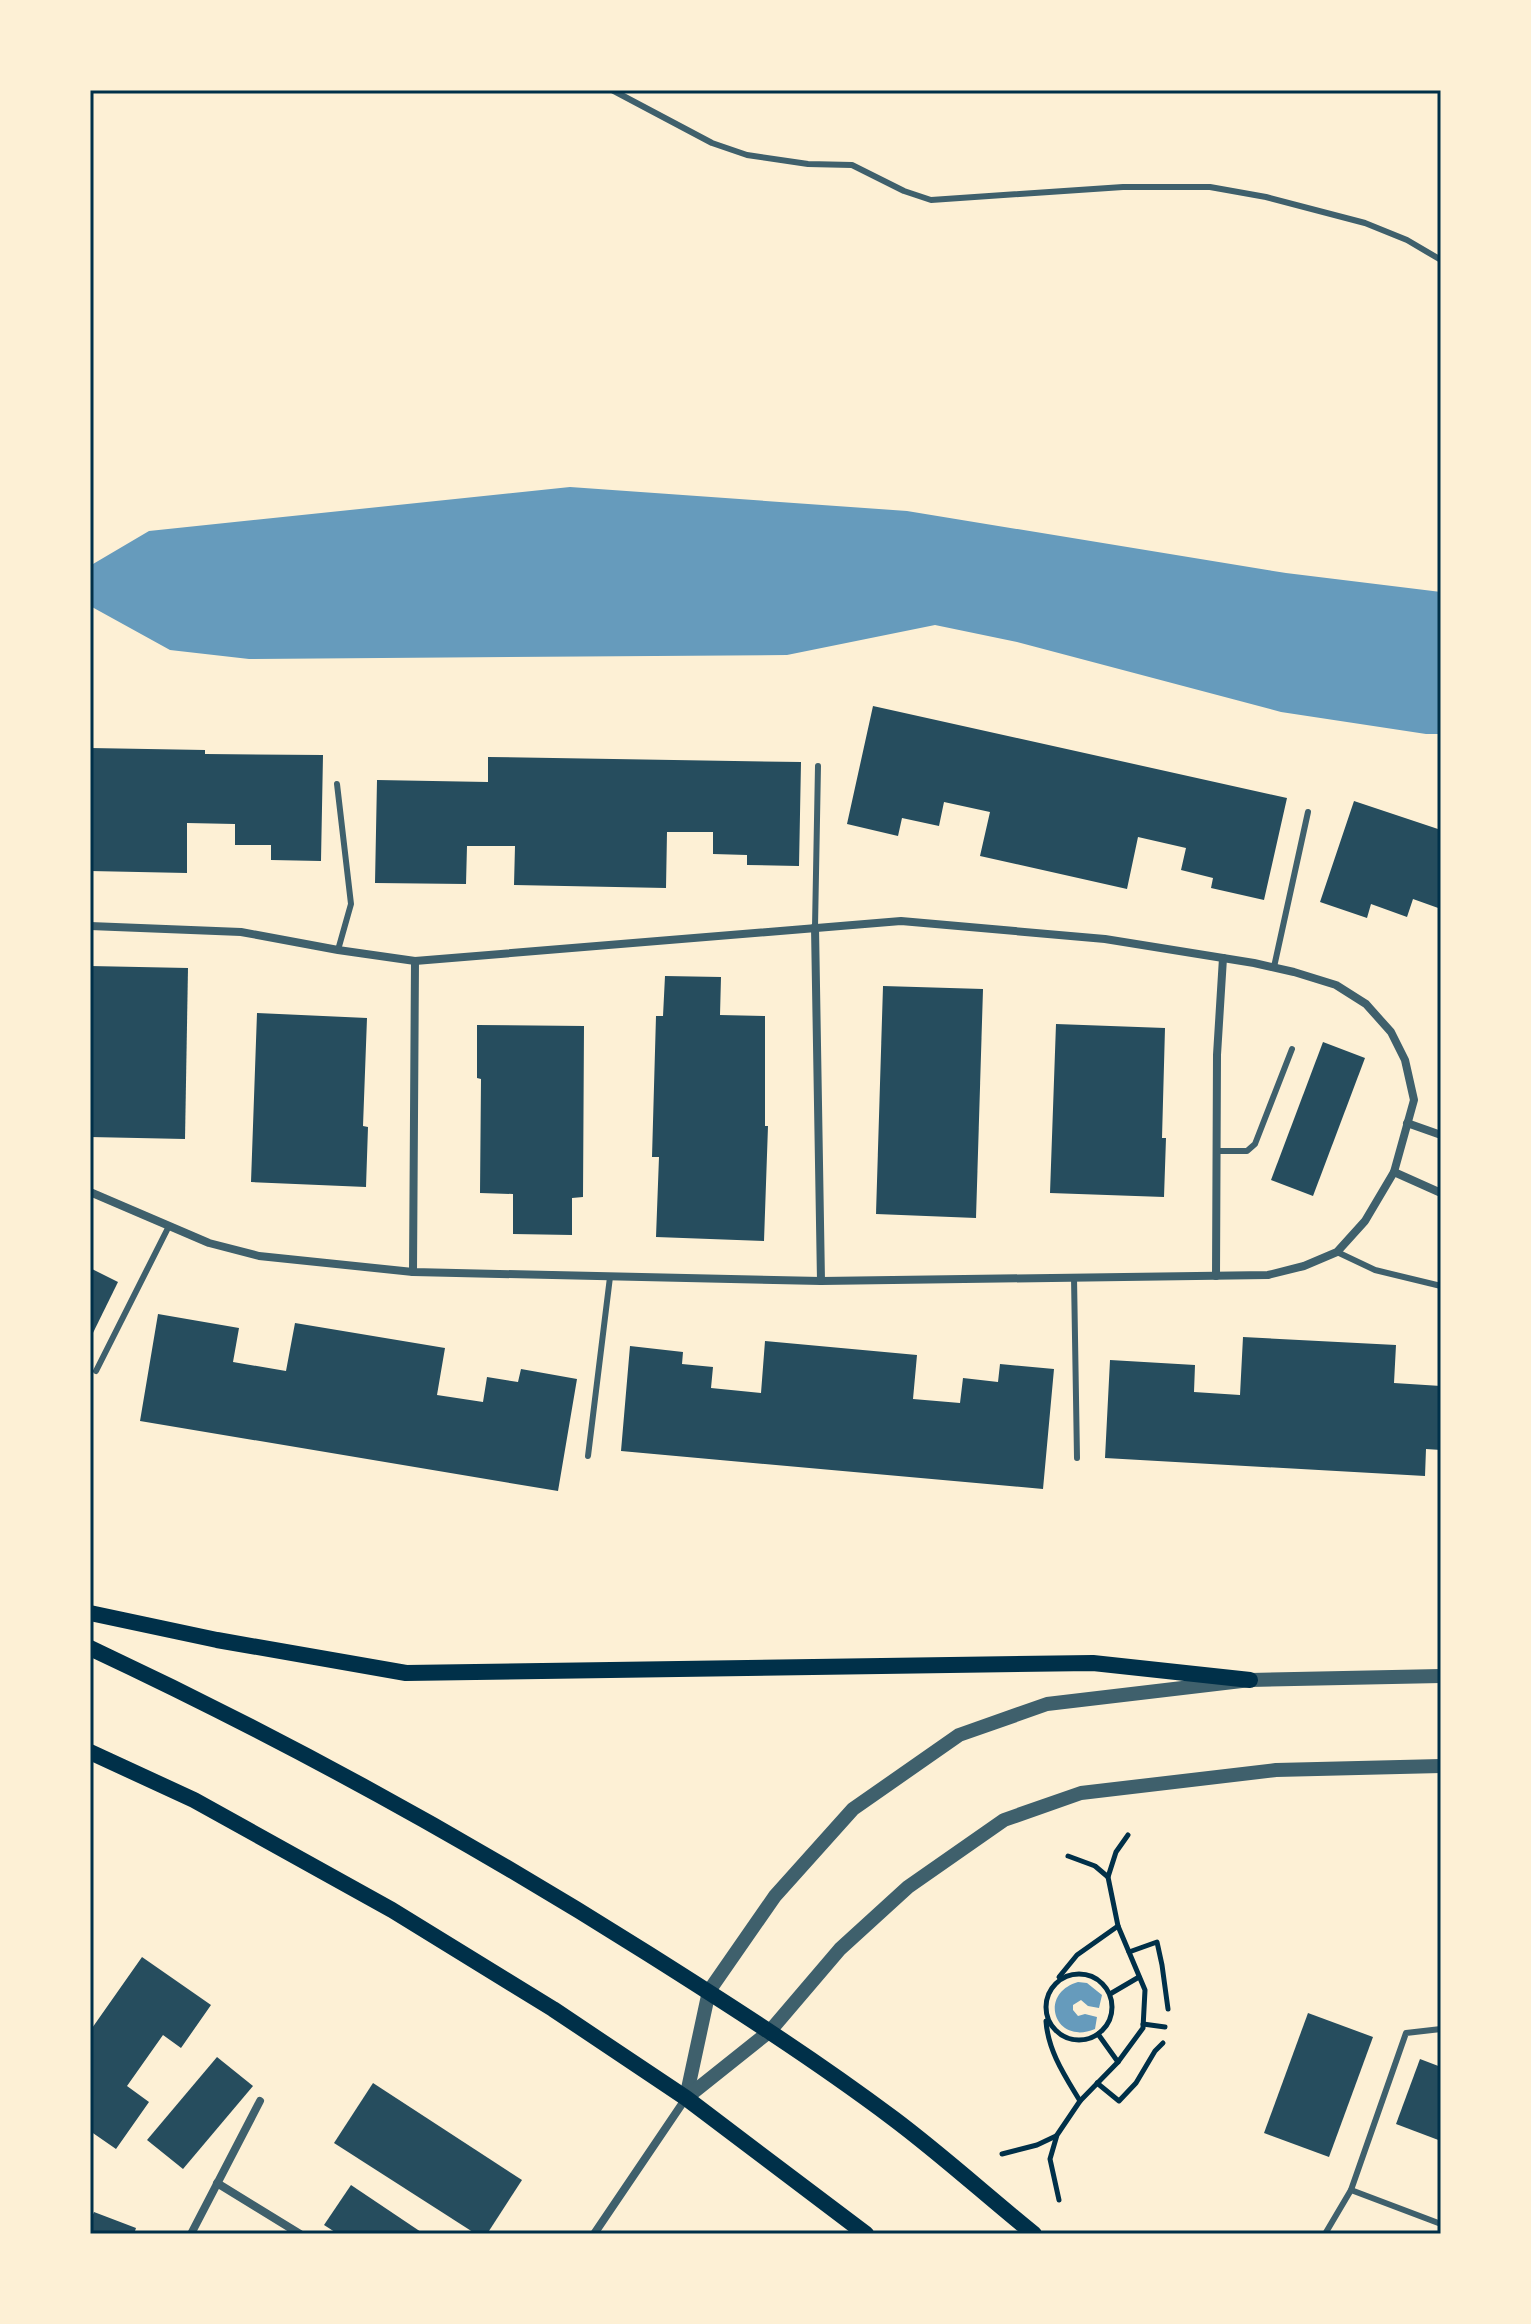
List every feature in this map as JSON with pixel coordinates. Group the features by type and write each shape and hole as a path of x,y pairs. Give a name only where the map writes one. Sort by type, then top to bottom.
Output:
{"main road":[{"path":"90,1613 217,1640 406,1673 1093,1663 1250,1680"},
{"path":"90,1648 192,1696 389,1799 552,1893 770,2031 895,2120 1034,2234"},
{"path":"90,1752 194,1800 392,1910 553,2009 686,2098 866,2234"}],"street":[{"path":"90,926 241,932 415,961 901,921 1105,939 1274,967 1336,985 1366,1004 1391,1032 1405,1060 1414,1100 1394,1172 1365,1221 1337,1252 1304,1266 1268,1275 821,1281 413,1272 259,1256 209,1243 90,1192"},
{"path":"815,927 821,1281"},
{"path":"1216,1276 1217,1055 1223,958"},
{"path":"413,1272 415,961"},
{"path":"1407,1123 1441,1135"},
{"path":"1394,1172 1441,1193"},
{"path":"686,2098 709,1991 775,1896 853,1809 959,1735 1047,1704 1250,1680 1441,1676"},
{"path":"594,2234 686,2098 770,2031 840,1949 908,1887 1004,1820 1081,1793 1276,1770 1441,1766"},
{"path":"191,2234 260,2101"},
{"path":"217,2183 300,2234"}],"lane":[{"path":"612,90 712,143 747,155 808,164 852,165 904,191 931,200 1123,187 1210,187 1266,197 1365,223 1407,240 1441,260"},
{"path":"815,927 818,766"},
{"path":"337,784 351,904 338,950"},
{"path":"1274,967 1308,812"},
{"path":"1216,1151 1247,1151 1255,1144 1292,1049"},
{"path":"96,1371 169,1226"},
{"path":"1337,1252 1375,1270 1441,1286"},
{"path":"588,1456 610,1277"},
{"path":"1074,1277 1077,1458"},
{"path":"1325,2234 1351,2190 1406,2033 1441,2029"},
{"path":"1351,2190 1441,2224"}],"path":[{"path":"1059,2200 1050,2159 1057,2135 1080,2101 1118,2062 1143,2028 1145,1990 1118,1926 1108,1877 1116,1852 1128,1835"},
{"path":"1068,1856 1095,1866 1108,1877"},
{"path":"1080,2101 1062,2073 1047,2036 1047,1997 1077,1955 1118,1926"},
{"path":"1129,1952 1157,1942 1168,2009"},
{"path":"1045,2008 1048,2020 1060,2035 1079,2041 1090,2039 1104,2030 1112,2015 1110,1994 1105,1986 1087,1974 1075,1974 1055,1983"},
{"path":"1110,1994 1139,1977"},
{"path":"1143,2024 1165,2027"},
{"path":"1098,2034 1118,2062"},
{"path":"1097,2083 1119,2101 1136,2083 1163,2043"},
{"path":"1002,2154 1037,2145 1057,2135"}],"water":[{"path":"570,487 907,511 1286,573 1441,592 1441,734 1281,712 1017,642 935,625 787,655 249,659 170,650 92,607 93,564 149,531"},
{"path":"1078,1982 1087,1983 1102,1995 1099,2008 1088,2006 1081,2000 1073,2005 1078,2016 1097,2017 1095,2029 1081,2032 1070,2031 1061,2025 1055,2007 1065,1988"}],"building":[{"path":"873,706 1287,798 1264,900 1211,888 1213,878 1181,870 1186,848 1138,837 1127,889 980,856 990,812 944,802 939,826 902,818 898,836 847,824"},
{"path":"90,748 205,750 205,754 323,755 321,861 271,860 271,845 235,845 235,824 187,823 187,873 90,871"},
{"path":"488,757 801,762 799,866 747,865 747,855 713,854 713,832 667,832 666,888 514,885 515,846 467,846 466,884 375,883 377,780 488,782"},
{"path":"1354,801 1441,830 1441,909 1413,899 1407,917 1371,904 1367,918 1320,902"},
{"path":"90,966 188,968 185,1139 90,1137"},
{"path":"665,976 721,977 720,1015 765,1016 765,1126 768,1126 764,1241 656,1237 659,1157 652,1157 656,1016 663,1016"},
{"path":"883,986 983,989 976,1218 876,1214"},
{"path":"257,1013 367,1018 363,1126 368,1127 366,1187 251,1182"},
{"path":"1056,1024 1165,1028 1164,1197 1050,1193"},
{"path":"477,1025 584,1026 583,1197 572,1198 572,1235 513,1234 513,1194 480,1193 481,1079 477,1078"},
{"path":"1323,1042 1365,1058 1313,1196 1271,1180"},
{"path":"90,1268 118,1282 90,1339"},
{"path":"158,1314 239,1328 233,1362 286,1371 295,1323 445,1348 437,1395 483,1402 487,1377 518,1382 521,1369 577,1379 558,1491 140,1421"},
{"path":"1243,1337 1396,1345 1394,1383 1441,1386 1441,1450 1426,1449 1425,1476 1105,1458 1110,1360 1195,1365 1194,1392 1240,1395"},
{"path":"765,1341 917,1355 913,1399 960,1403 963,1378 998,1382 1000,1364 1054,1369 1043,1489 621,1451 630,1346 683,1352 682,1364 713,1367 711,1388 761,1393"},
{"path":"142,1957 211,2005 181,2048 163,2035 127,2086 149,2102 116,2149 90,2131 90,2031"},
{"path":"1308,2013 1373,2037 1329,2157 1264,2133"},
{"path":"217,2057 253,2086 183,2169 147,2140"},
{"path":"1420,2059 1441,2067 1441,2141 1396,2124"},
{"path":"373,2083 522,2180 487,2234 476,2234 334,2143"},
{"path":"351,2185 424,2234 338,2234 324,2225"},
{"path":"94,2212 136,2228 134,2234 90,2234"}]}
